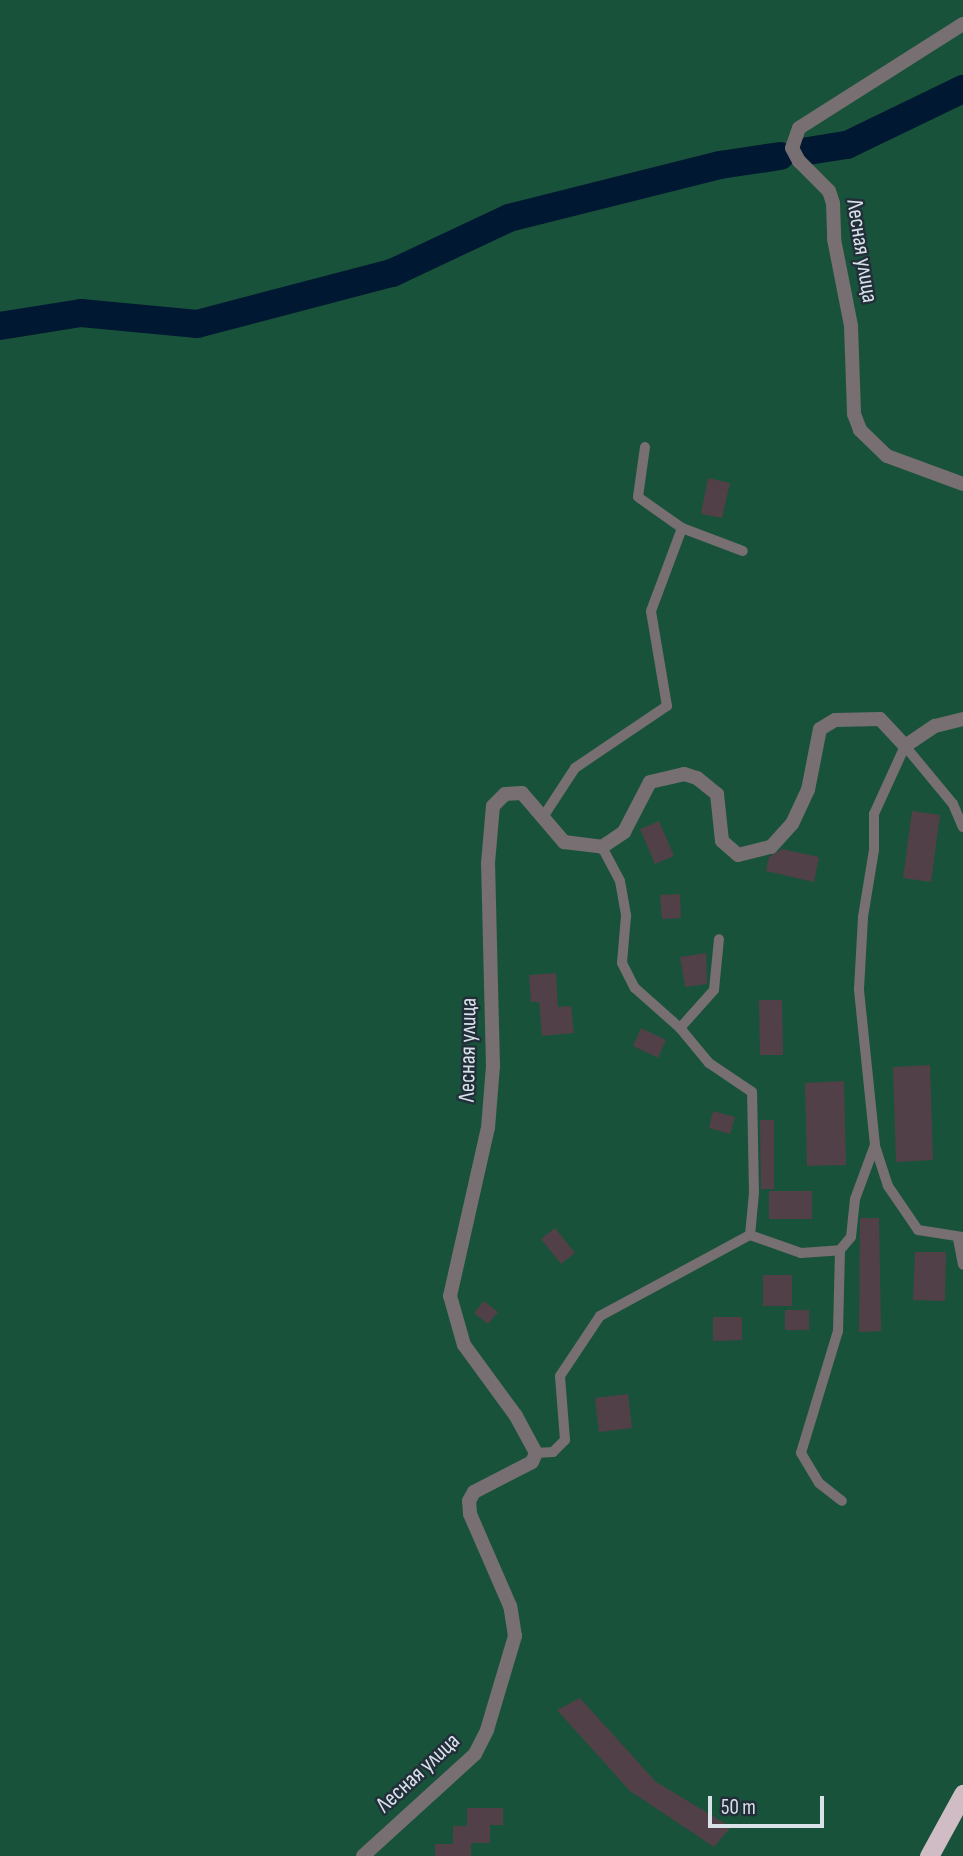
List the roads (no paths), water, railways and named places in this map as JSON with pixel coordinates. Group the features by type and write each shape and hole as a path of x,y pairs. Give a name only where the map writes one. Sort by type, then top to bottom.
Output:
{"highway":[{"path":"929,1856 963,1794"},
{"path":"942,1856 963,1815"}],"street":[{"name":"Лесная улица","path":"963,24 799,128 792,148 799,161 829,191 833,203 834,239 851,326 854,414 860,430 887,456 963,484"},
{"path":"602,846 624,832 650,782 684,774 697,778 717,793 722,841 738,855 771,847 792,824 808,790 820,729 851,716 880,719 905,746 935,726 963,719"},
{"name":"Лесная улица","path":"363,1856 466,1765 481,1744 514,1636 510,1606 470,1514 469,1502 474,1492 532,1462 536,1453 524,1429 464,1345 450,1296 488,1128 493,1066 488,863 493,806 505,794 522,793 545,814 564,842 602,846"}],"lane":[{"path":"645,447 638,497 682,528 743,551"},
{"path":"545,814 575,768 667,706 663,664 651,611 682,528"},
{"path":"963,827 958,805 905,746 874,814 874,850 863,917 859,989 874,1145 888,1186 918,1230 960,1238 963,1265"},
{"path":"602,846 620,881 626,916 622,963 635,988 680,1028 709,1063 752,1092 754,1193 750,1235"},
{"path":"680,1028 714,990 719,939"},
{"path":"842,1501 819,1483 801,1453 838,1331 840,1250 851,1237 855,1199 874,1145"},
{"path":"536,1453 553,1452 565,1440 560,1376 600,1317 750,1235 801,1253 840,1250"}],"waterway":[{"path":"808,151 847,145 963,89"},
{"path":"0,326 81,313 197,324 392,273 509,218 720,165 780,156"}]}
